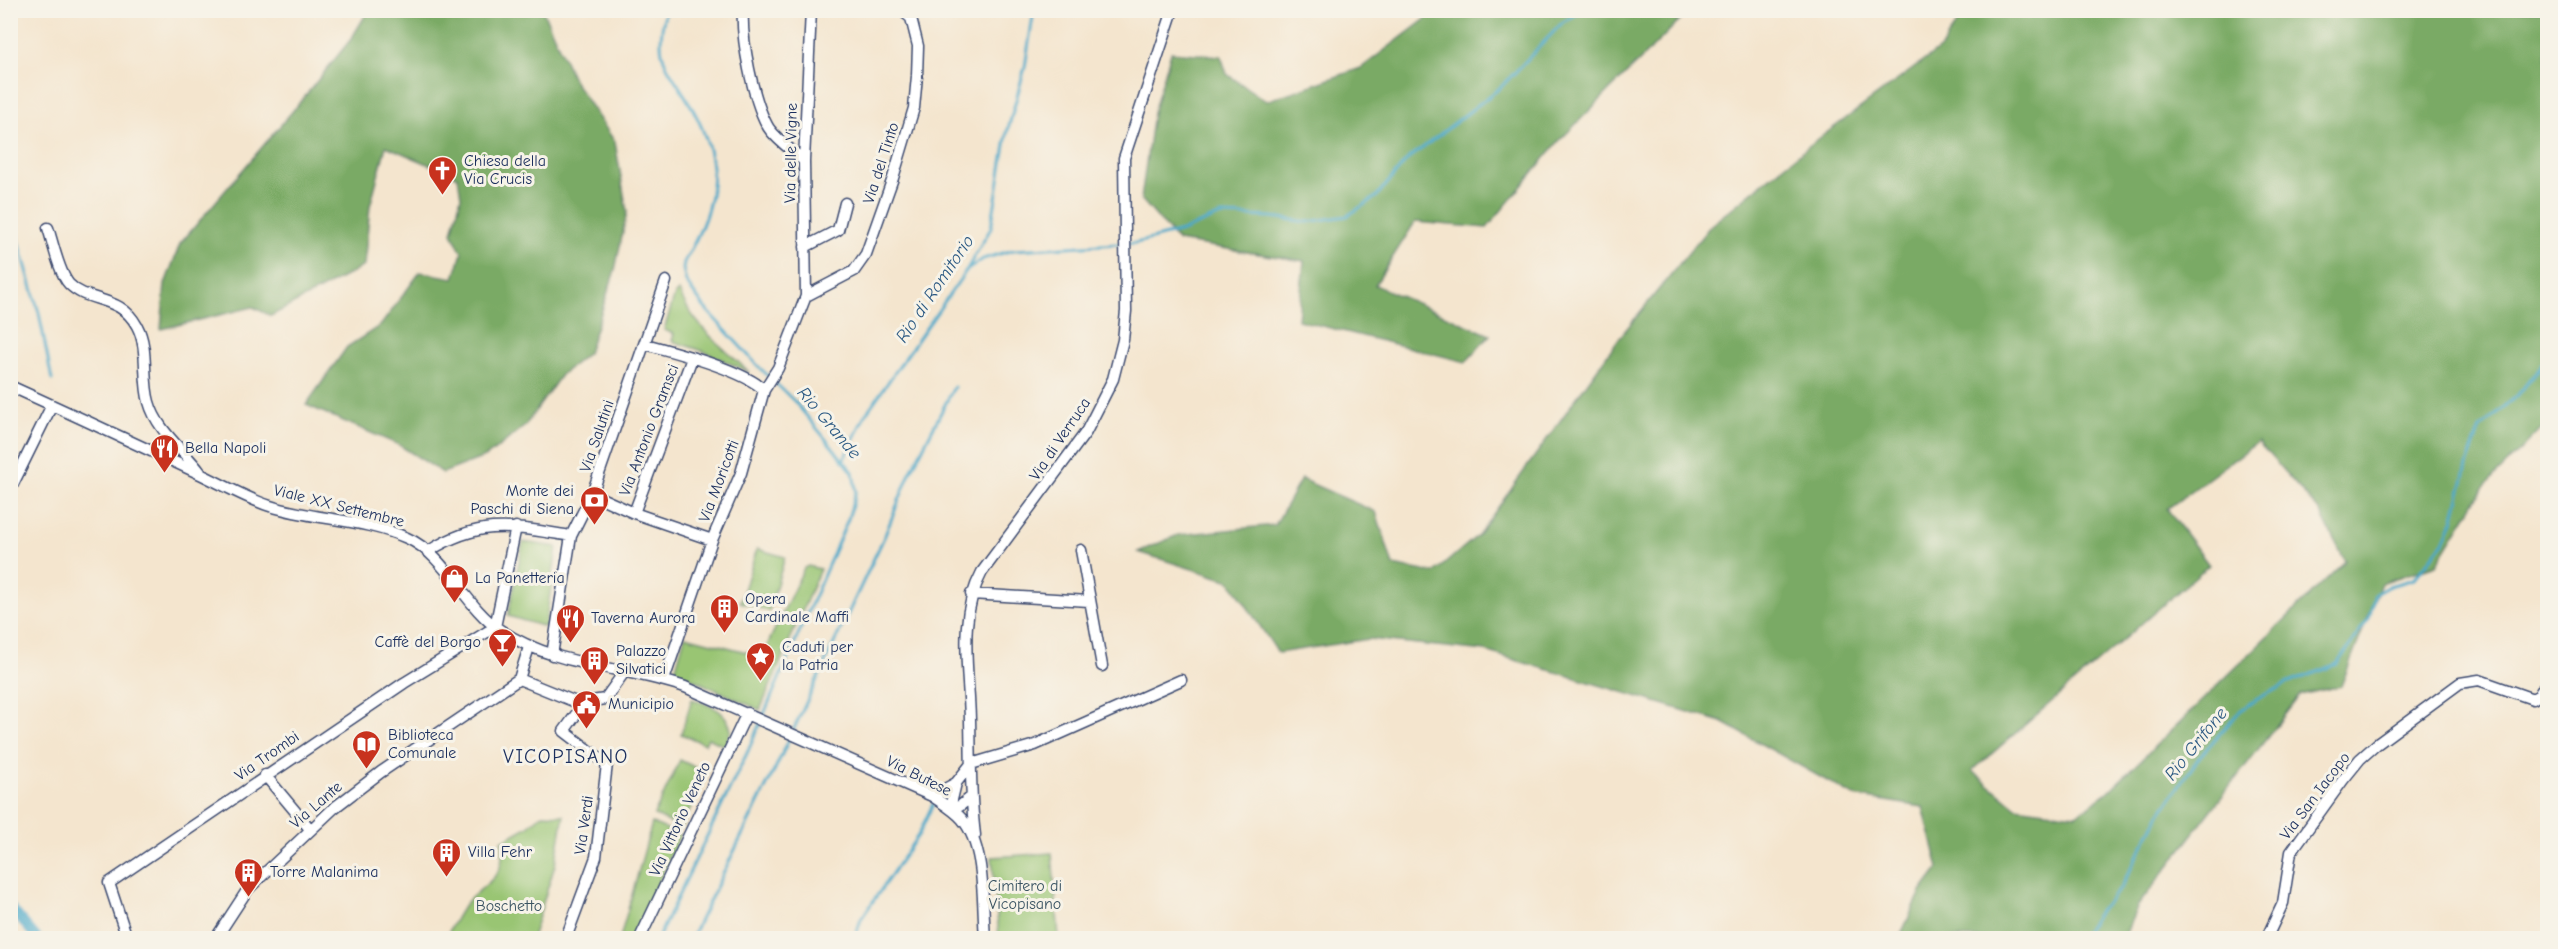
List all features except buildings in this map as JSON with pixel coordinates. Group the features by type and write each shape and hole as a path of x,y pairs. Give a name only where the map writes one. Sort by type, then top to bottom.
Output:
{"street":[{"path":"743,10 742,28 750,68 767,127 804,161"},
{"name":"Via delle Vigne","path":"806,296 804,161 811,10"},
{"name":"Via del Tinto","path":"806,296 854,271 866,254 893,178 914,108 917,76 918,46 911,18 901,10"},
{"name":"Via di Verruca","path":"978,852 971,797 966,628 971,594 988,563 1086,432 1107,394 1123,339 1126,302 1124,158 1173,10"},
{"path":"806,248 838,230 845,203"},
{"path":"48,228 68,283 77,289 118,305 137,326 142,340 144,382 149,404 161,427 202,474"},
{"name":"Via Salutini","path":"552,655 571,536 592,494 666,281"},
{"name":"Via Moricotti","path":"664,680 712,540 741,473 765,388 777,370 806,296"},
{"path":"645,344 692,358 756,382 765,388"},
{"name":"Via Antonio Gramsci","path":"633,513 692,358"},
{"name":"Viale XX Settembre","path":"10,386 268,505 393,532 416,542 429,551 472,606 495,627 529,647 552,655 625,671"},
{"path":"10,489 52,405"},
{"path":"592,494 633,513 712,540"},
{"path":"429,551 465,532 494,527 516,527 571,536"},
{"path":"495,627 516,527"},
{"path":"1081,550 1102,666"},
{"path":"971,594 1089,601"},
{"name":"Via Trombi","path":"127,939 109,883 166,846 265,775 438,660 495,627"},
{"path":"529,647 519,679 584,705 585,702 605,699 625,671"},
{"name":"Via Butese","path":"625,671 664,680 747,713 932,796 950,808 970,830 978,852 986,939"},
{"name":"Via Lante","path":"216,939 248,889 310,829 381,772 519,679"},
{"path":"932,796 956,783 971,764 1035,745 1181,680"},
{"name":"Via San Iacopo","path":"2263,939 2268,934 2283,903 2291,852 2343,780 2369,752 2460,683 2471,680 2495,684 2533,699 2539,695 2547,680"},
{"name":"Via Verdi","path":"566,939 596,857 607,764 564,731 584,705"},
{"name":"Via Vittorio Veneto","path":"640,939 747,713"},
{"path":"265,775 310,829"},
{"path":"956,783 950,808 960,806 971,797"}],"green space":[{"path":"1965,10 2547,11 2547,423 2484,487 2436,565 2381,583 2341,686 2300,695 2137,907 2124,938 1899,938 1921,892 1939,868 1923,807 1854,796 1722,722 1485,651 1369,639 1278,653 1230,581 1138,552 1178,535 1275,525 1301,479 1376,512 1393,565 1434,573 1479,534 1620,337 1711,225 1810,145 1941,48","holes":["2258,442 2320,512 2345,561 2108,792 2076,815 2016,807 1972,771 2209,565 2167,509"]},
{"path":"368,11 543,11 574,81 615,142 627,212 615,270 588,353 561,375 525,426 487,456 443,473 399,445 306,405 347,347 381,325 420,272 454,278 462,253 452,233 461,197 458,177 386,146 370,206 364,266 271,316 253,307 161,329 165,284 180,244 301,101 351,39"},
{"path":"1436,11 1694,11 1685,15 1559,141 1487,228 1415,222 1375,285 1490,335 1466,362 1298,320 1304,261 1178,241 1141,199 1153,113 1171,52 1221,56 1227,74 1266,101 1361,68"},
{"path":"679,291 700,325 749,372 703,351 672,341 674,334 664,330 675,294"},
{"path":"523,542 557,547 545,627 508,616"},
{"path":"757,549 785,557 769,611 740,602"},
{"path":"808,566 820,569 760,710 675,671 685,636 762,656 804,568"},
{"path":"692,699 717,709 725,717 731,730 725,746 708,738 705,744 681,734"},
{"path":"680,760 707,773 681,828 654,815"},
{"name":"Boschetto","path":"543,814 564,815 555,865 532,938 445,938 464,906 498,871 501,864 502,841 527,827"},
{"path":"652,823 680,835 633,938 620,938"},
{"name":"Cimitero di Vicopisano","path":"1052,853 1059,938 999,938 992,857"}],"waterway":[{"name":"Rio Grande","path":"658,938 748,751 848,519 856,491 853,472 795,402 704,307 686,282 684,262 696,240 710,200 712,162 699,121 663,58 661,38 666,10"},
{"name":"Rio di Romitorio","path":"843,461 865,415 966,271 991,228 1007,133 1025,67 1034,10"},
{"path":"966,271 983,259 1013,250 1136,243 1182,231 1221,215 1272,217 1307,222 1347,216 1376,197 1407,160 1501,87 1563,22 1584,10"},
{"path":"10,210 39,313 52,380"},
{"name":"Rio Grifone","path":"2080,938 2101,909 2120,889 2160,814 2200,756 2240,711 2286,684 2337,664 2369,618 2375,594 2389,586 2414,579 2444,542 2453,521 2468,462 2480,428 2517,396 2548,357"},
{"path":"691,938 775,769 885,535 910,473 954,387"},
{"path":"855,938 861,919 919,834 933,804"},
{"path":"10,907 37,938"}],"place":[{"name":"Chiesa della Via Crucis","path":"443,196"},
{"name":"Bella Napoli","path":"164,474"},
{"name":"Monte dei Paschi di Siena","path":"595,526"},
{"name":"La Panetteria","path":"454,604"},
{"name":"Opera Cardinale Maffi","path":"724,634"},
{"name":"Taverna Aurora","path":"570,644"},
{"name":"Caffè del Borgo","path":"502,668"},
{"name":"Caduti per la Patria","path":"761,682"},
{"name":"Palazzo Silvatici","path":"595,686"},
{"name":"Municipio","path":"587,730"},
{"name":"Biblioteca Comunale","path":"367,770"},
{"name":"Villa Fehr","path":"447,878"},
{"name":"Torre Malanima","path":"249,898"}],"district":[{"name":"VICOPISANO","path":"566,756"}]}
